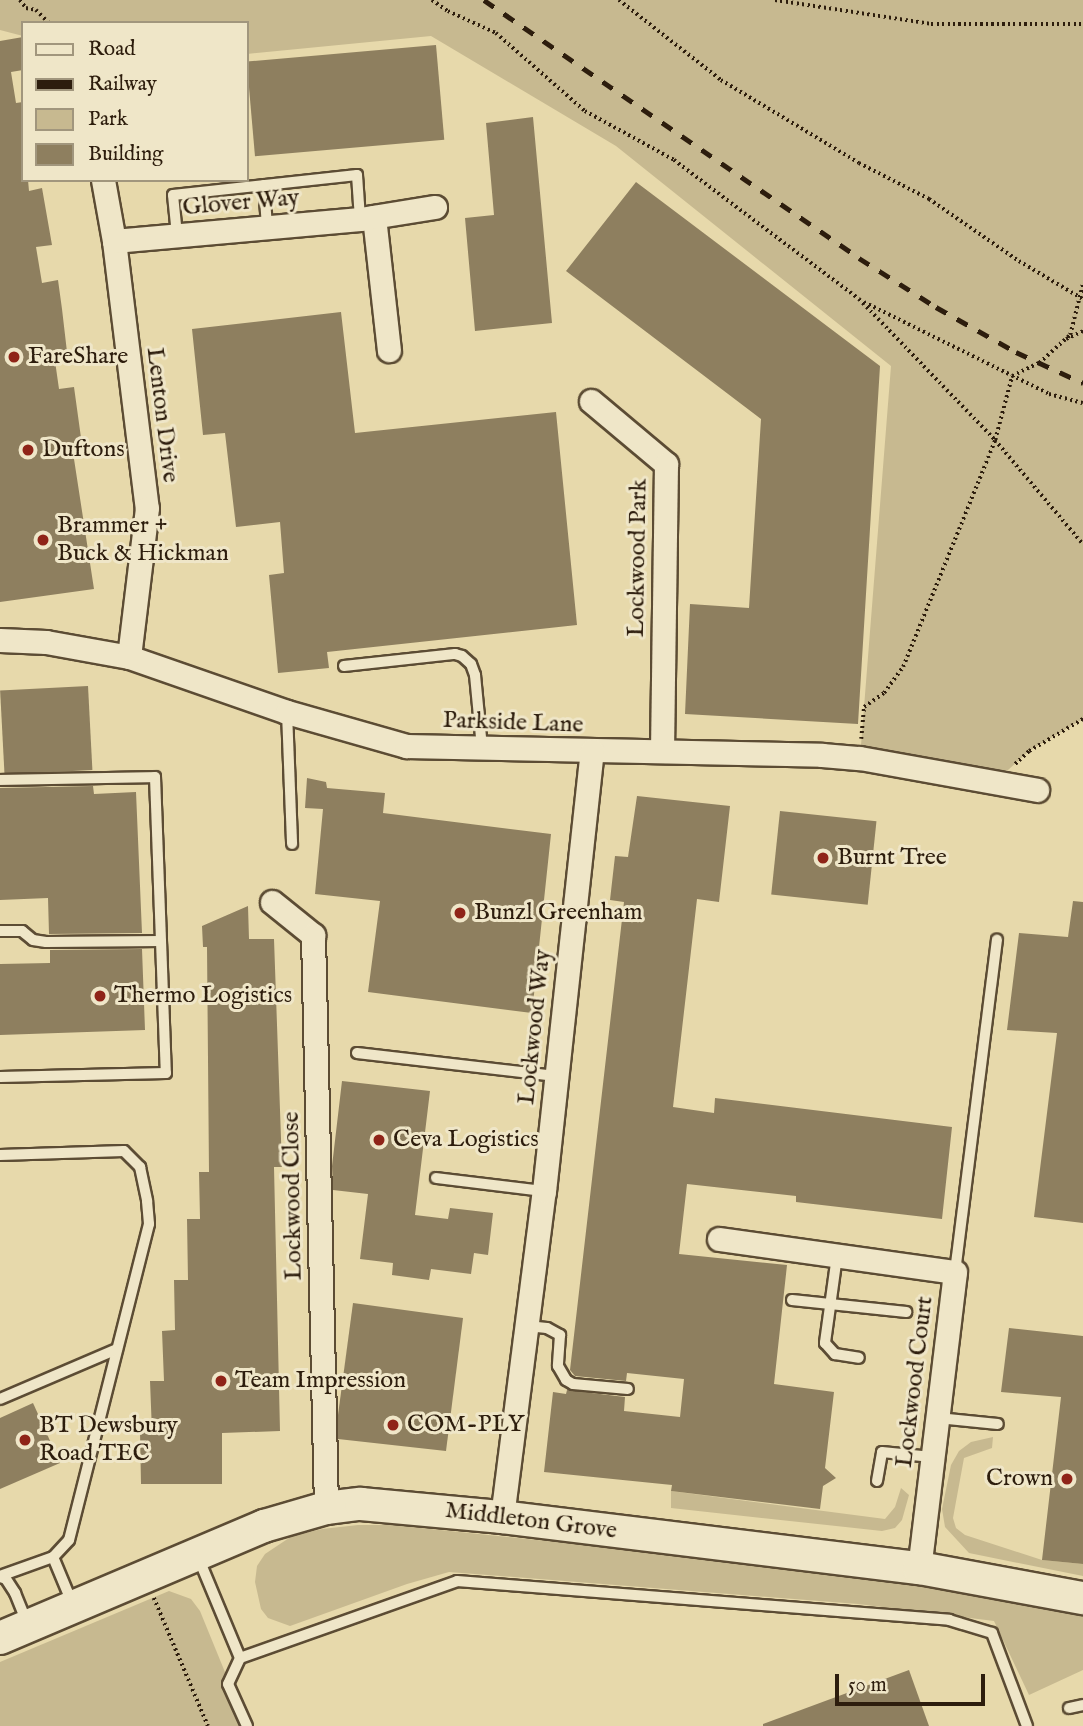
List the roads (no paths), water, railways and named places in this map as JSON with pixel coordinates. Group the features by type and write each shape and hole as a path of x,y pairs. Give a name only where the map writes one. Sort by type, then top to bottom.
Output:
{"street":[{"name":"Lenton Drive","path":"103,182 114,241 147,508 129,657"},
{"name":"Glover Way","path":"114,241 367,218 435,207"},
{"path":"367,218 388,350"},
{"name":"Lockwood Park","path":"591,401 666,464 662,751"},
{"name":"Parkside Lane","path":"0,640 46,642 129,657 287,712 406,746 860,758 1037,790"},
{"name":"Lockwood Way","path":"502,1517 544,1191 592,751"},
{"name":"Lockwood Close","path":"272,902 313,935 326,1508"},
{"name":"Lockwood Court","path":"719,1239 955,1272 919,1568"},
{"name":"Middleton Grove","path":"14,1632 264,1526 326,1508 361,1504 502,1517 919,1568 1083,1598"}],"lane":[{"path":"177,235 173,195 357,175 367,218"},
{"path":"264,185 267,227"},
{"path":"344,666 455,654 462,656 471,664 475,675 482,748"},
{"path":"287,712 292,844"},
{"path":"0,780 155,776 166,1073 0,1077"},
{"path":"0,932 22,931 33,940 46,942 161,942"},
{"path":"955,1272 997,940"},
{"path":"357,1053 556,1076"},
{"path":"0,1155 124,1151 140,1167 149,1224 69,1540 53,1557 0,1576"},
{"path":"436,1178 544,1191"},
{"path":"837,1256 824,1337 828,1349 835,1354 859,1358"},
{"path":"792,1300 906,1312"},
{"path":"527,1326 547,1328 560,1335 558,1366 566,1380 573,1384 628,1389"},
{"path":"0,1399 117,1349"},
{"path":"938,1418 998,1424"},
{"path":"877,1481 882,1452 933,1457"},
{"path":"197,1554 240,1658"},
{"path":"53,1557 74,1608"},
{"path":"0,1576 6,1579 15,1593 14,1632"},
{"path":"247,1726 228,1684 240,1658 457,1581 949,1620 992,1633 1027,1726"},
{"path":"1069,1708 1083,1705"}],"railway":[{"path":"484,0 859,258 936,307 1016,352 1083,383"}],"place":[{"name":"FareShare","path":"14,357"},
{"name":"Duftons","path":"28,450"},
{"name":"Brammer + Buck & Hickman","path":"43,540"},
{"name":"Burnt Tree","path":"823,858"},
{"name":"Bunzl Greenham","path":"460,913"},
{"name":"Thermo Logistics","path":"100,996"},
{"name":"Ceva Logistics","path":"379,1140"},
{"name":"Team Impression","path":"221,1381"},
{"name":"COM-PLY","path":"393,1425"},
{"name":"BT Dewsbury Road TEC","path":"25,1440"},
{"name":"Crown","path":"1067,1479"}]}
